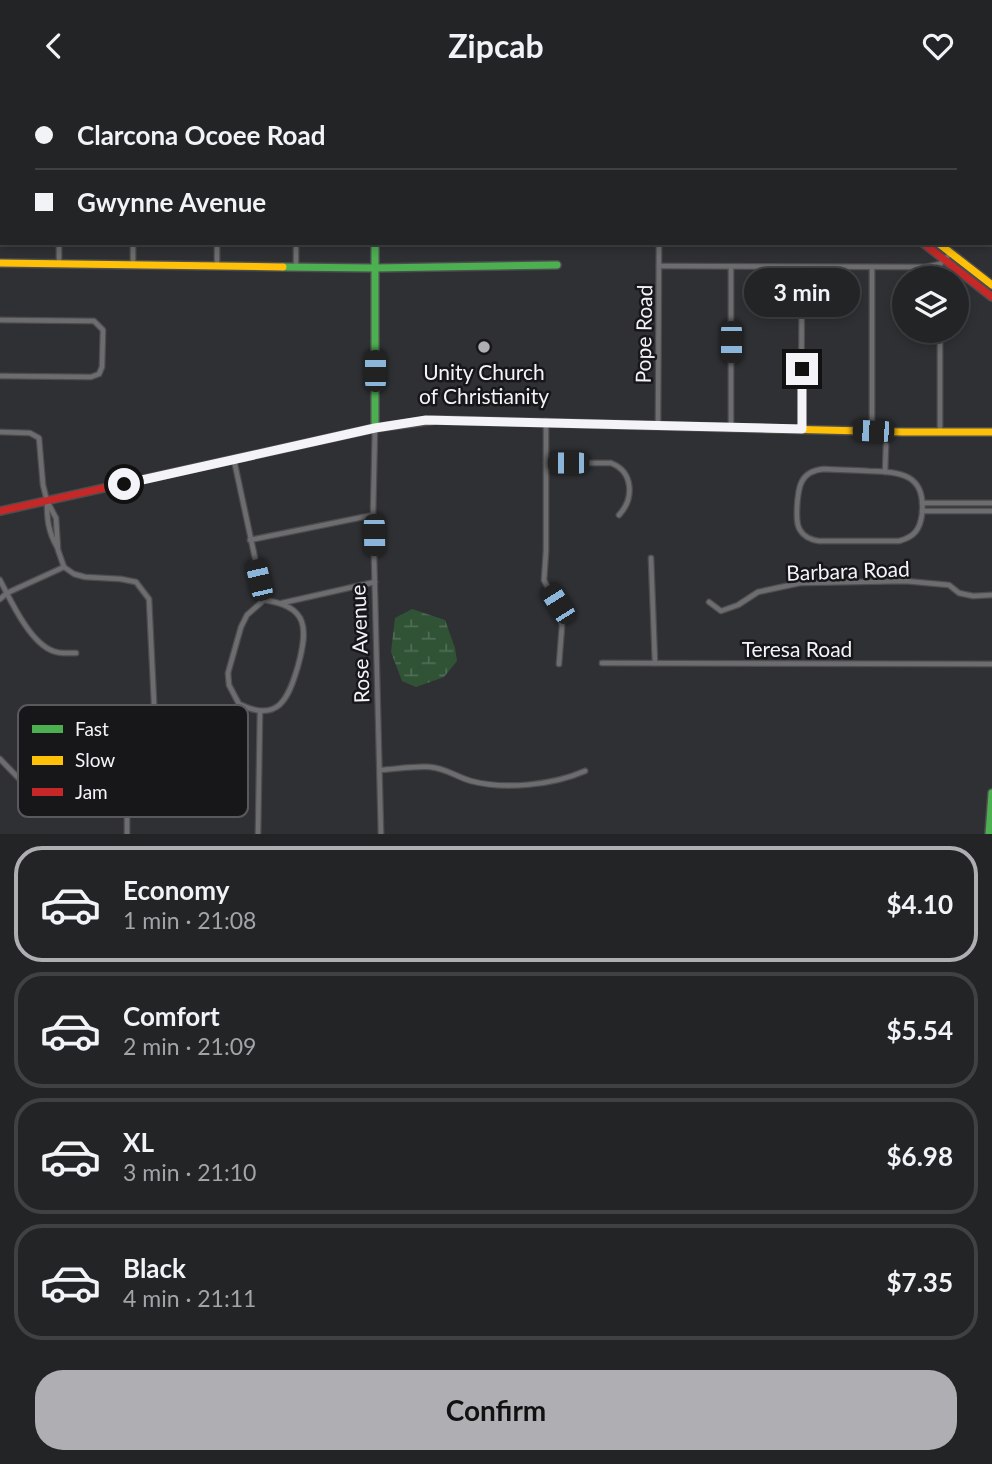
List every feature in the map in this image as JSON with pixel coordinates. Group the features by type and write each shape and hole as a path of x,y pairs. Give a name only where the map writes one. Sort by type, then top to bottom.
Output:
{"main road":[{"name":"Rose Avenue","path":"374,245 375,428"},
{"path":"925,245 943,262 992,297"},
{"path":"941,245 992,285"},
{"path":"0,263 375,268 557,265"},
{"path":"0,511 375,428 426,420 873,431 990,431"},
{"path":"989,834 992,793"}],"street":[{"path":"470,91 511,91"},
{"path":"59,245 59,264"},
{"path":"133,245 133,264"},
{"path":"217,245 217,265"},
{"path":"296,245 296,266"},
{"name":"Pope Road","path":"657,425 659,245"},
{"path":"942,266 951,253"},
{"path":"659,266 926,267 943,262"},
{"path":"872,267 873,431"},
{"path":"731,268 731,426"},
{"path":"802,268 802,429"},
{"path":"0,320 94,321 103,330 102,367 99,374 91,377 0,376"},
{"path":"940,343 940,432"},
{"path":"546,421 544,580 560,612 562,626 559,664"},
{"name":"Rose Avenue","path":"375,428 373,515 381,834"},
{"path":"0,432 30,433 39,438 47,521 64,567 85,577 136,582 149,599 154,705"},
{"path":"885,472 886,445"},
{"path":"234,460 264,600"},
{"path":"546,463 611,463 621,466 627,474 629,496 626,508 618,516"},
{"path":"821,469 896,472 917,484 922,503 916,533 911,538 899,541 818,541 810,539 800,531 797,520 798,489 803,478 809,472 821,469"},
{"path":"47,501 56,518 58,550"},
{"path":"922,503 992,503"},
{"path":"922,511 992,511"},
{"path":"250,540 373,515"},
{"path":"650,558 655,663"},
{"path":"0,599 7,593 64,567"},
{"path":"0,580 38,642 56,653 76,653"},
{"name":"Barbara Road","path":"709,602 721,611 738,605 758,592 814,583 905,581 949,585 959,593 973,596 992,595"},
{"path":"282,603 375,582"},
{"path":"248,707 260,712 272,710 286,698 291,690 304,642 302,621 294,610 282,603 264,600"},
{"path":"242,705 229,685 229,673 241,627 247,615 264,600"},
{"name":"Teresa Road","path":"602,663 992,664"},
{"path":"258,834 260,712"},
{"path":"0,759 18,778"},
{"path":"380,770 428,767 450,772 470,781 519,785 561,779 585,771"}],"green space":[{"path":"412,609 445,620 457,661 444,677 416,687 402,681 391,652 395,618"}],"traffic: fast":[{"path":"375,245 375,428"},
{"path":"283,267 557,265"},
{"path":"989,834 992,793"}],"traffic: slow":[{"path":"941,245 992,285"},
{"path":"0,263 283,267"},
{"path":"435,420 992,432"}],"traffic: jam":[{"path":"926,245 992,297"},
{"path":"0,511 375,428 435,420"}],"place":[{"name":"Unity Church of Christianity","path":"484,347"}],"route":[{"path":"124,484 375,428 426,420 802,429 802,369"}]}
